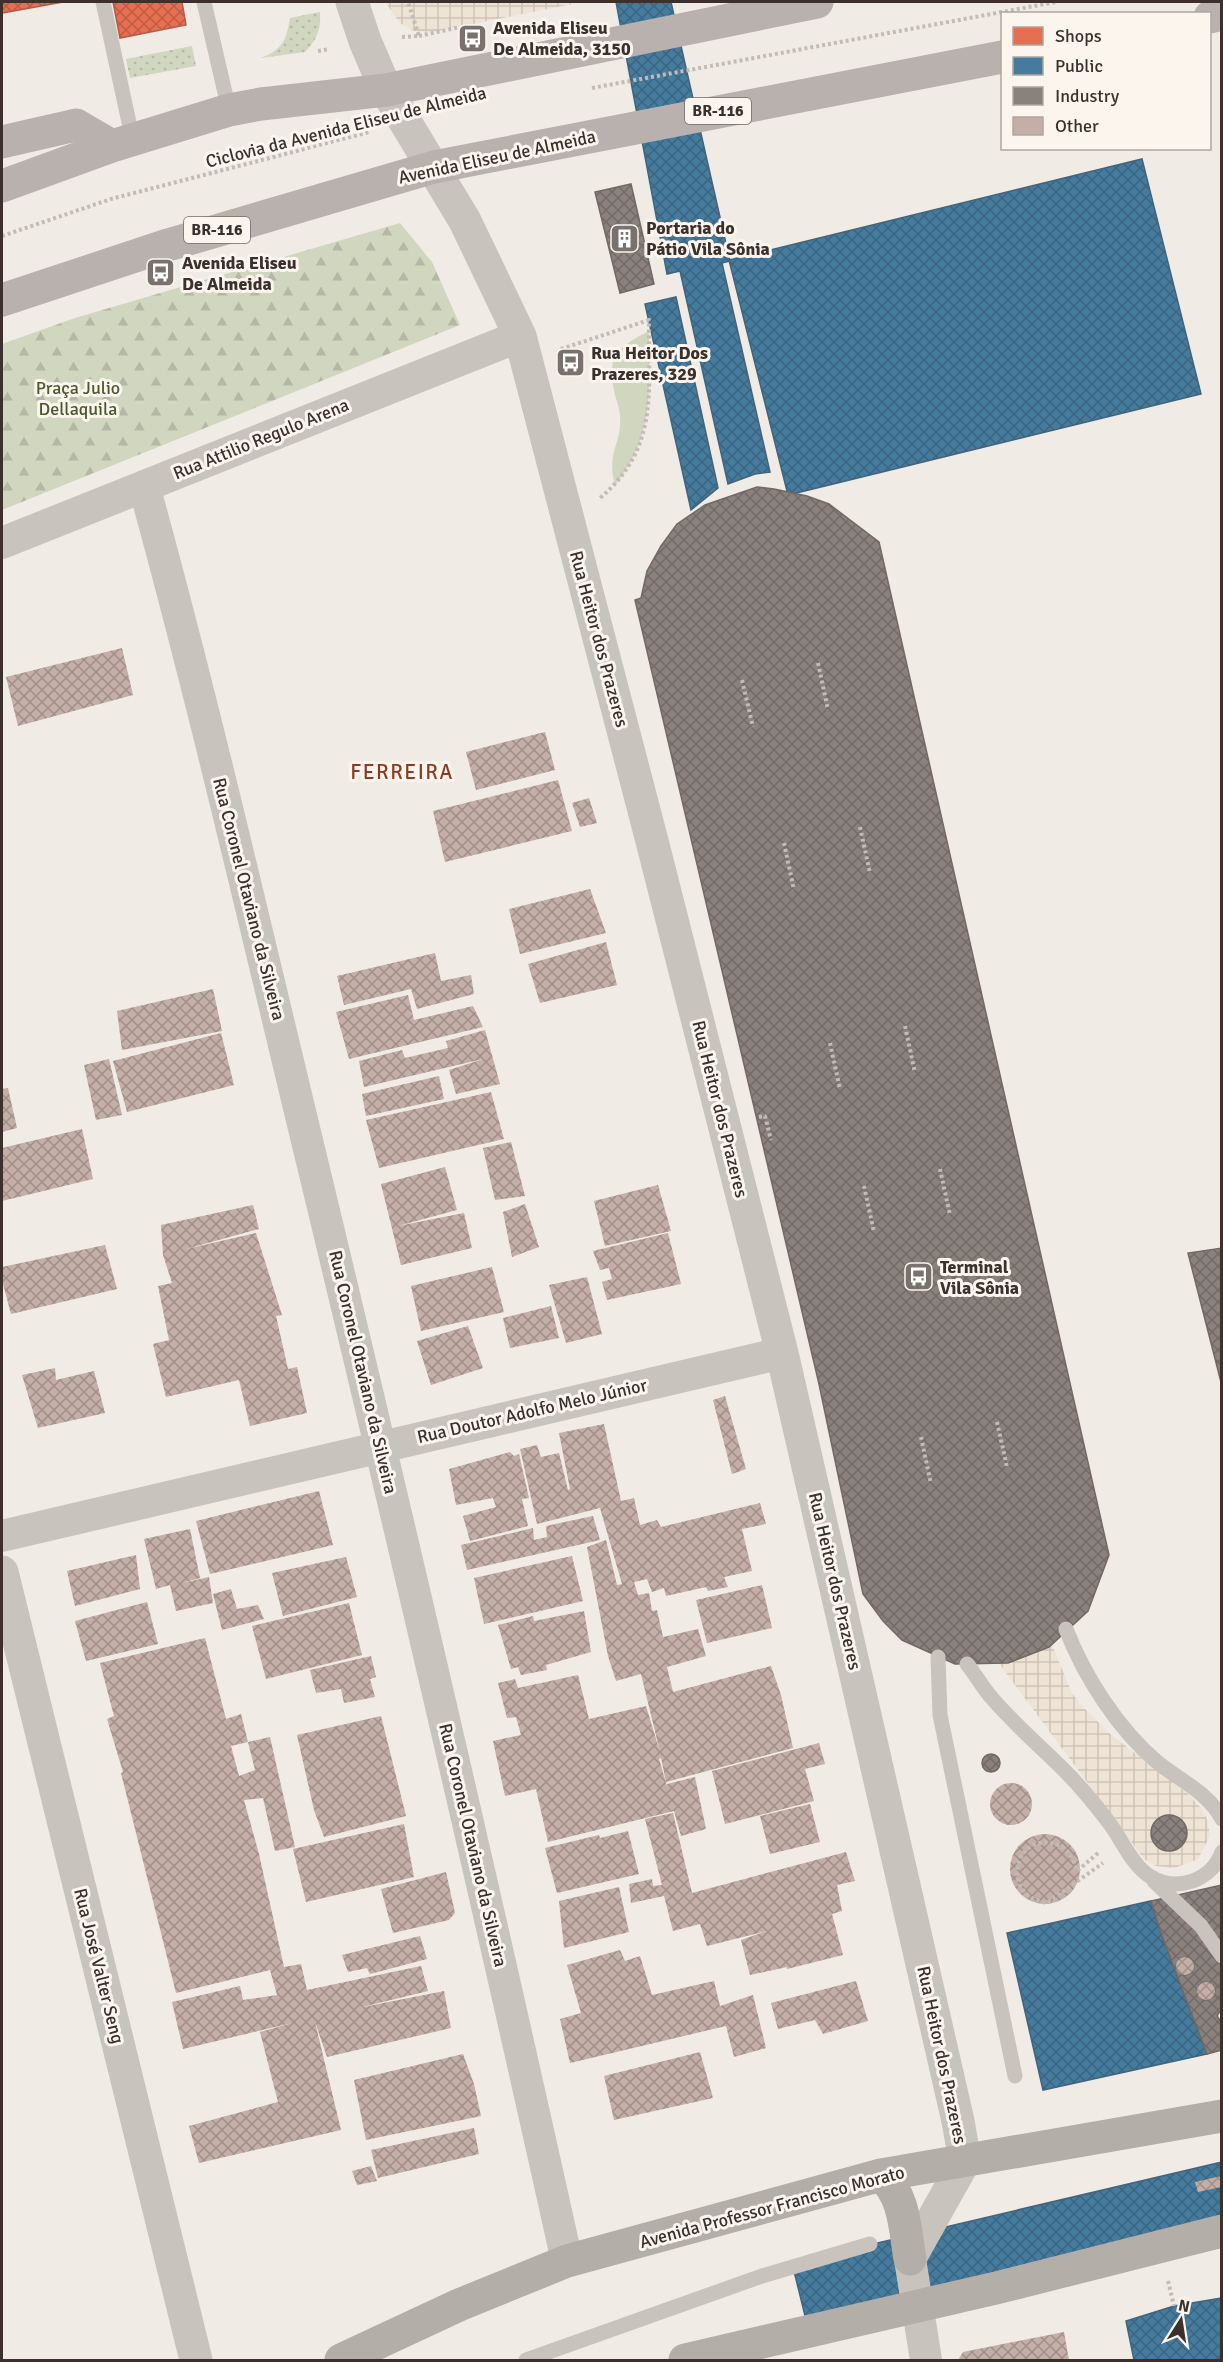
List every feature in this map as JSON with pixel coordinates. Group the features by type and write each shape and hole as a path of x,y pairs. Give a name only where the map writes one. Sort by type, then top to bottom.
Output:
{"highway":[{"name":"Avenida Professor Francisco Morato","path":"341,2361 459,2305 567,2261 881,2175 1221,2116"},
{"path":"881,2175 895,2190 901,2205 910,2259"},
{"path":"685,2361 1221,2231"}],"main road":[{"path":"2,186 122,143 229,110 261,104 386,90 735,10 817,2"},
{"name":"Avenida Eliseu de Almeida","path":"2,300 168,244 434,167 1001,57"},
{"path":"2,142 76,125 122,143"}],"street":[{"name":"Rua Heitor dos Prazeres","path":"352,2 365,41 386,90 434,167 489,267 523,348 782,1353 946,2064 965,2161"},
{"name":"Rua Attilio Regulo Arena","path":"2,543 144,486 523,348"},
{"name":"Rua Coronel Otaviano da Silveira","path":"144,486 185,636 381,1447 567,2261"},
{"name":"Rua Doutor Adolfo Melo Júnior","path":"2,1536 782,1353"},
{"name":"Rua José Valter Seng","path":"2,1572 196,2361"},
{"path":"926,2361 910,2259 965,2161"}],"lane":[{"path":"103,2 122,143"},
{"path":"204,2 229,110"},
{"path":"1066,1629 1075,1652 1094,1686 1130,1735 1156,1761 1205,1797 1220,1813"},
{"path":"938,1657 940,1715 1015,2076"},
{"path":"967,1664 990,1697 1067,1773 1108,1821 1133,1858 1149,1876 1201,1926 1221,1956"},
{"path":"1149,1876 1165,1883 1179,1884 1193,1881 1213,1868 1221,1852"},
{"path":"526,2361 762,2276 870,2244"}],"path":[{"path":"408,2 413,16"},
{"path":"1002,12 1056,2"},
{"path":"580,90 1001,12"},
{"path":"419,36 460,27"},
{"name":"Ciclovia da Avenida Eliseu de Almeida","path":"2,236 111,199 406,123"},
{"path":"523,348 649,320 649,394 646,425 636,454 615,485 569,524"},
{"path":"818,663 828,710"},
{"path":"742,680 753,727"},
{"path":"860,827 870,873"},
{"path":"784,843 795,890"},
{"path":"905,1026 915,1073"},
{"path":"830,1042 840,1089"},
{"path":"765,1116 771,1140"},
{"path":"939,1169 950,1215"},
{"path":"864,1186 874,1232"},
{"path":"997,1422 1007,1467"},
{"path":"921,1437 932,1484"},
{"path":"1077,1871 1068,1851 1048,1842 1032,1846 1023,1854 1017,1869 1017,1879 1028,1896 1037,1902 1047,1903 1104,1862"}],"green space":[{"path":"320,12 317,34 305,52 261,58 274,51 282,43 290,18"},
{"path":"192,46 196,66 130,78 126,59"},
{"name":"Praça Julio Dellaquila","path":"400,223 432,262 460,325 2,510 2,344 75,318"},
{"path":"649,331 647,412 637,448 615,485 612,464 619,434 620,417 613,382 613,362 621,348"}],"shaded area":[{"path":"385,2 582,2 433,32 414,31 400,23"},
{"path":"1031,1594 1072,1693 1080,1704 1110,1734 1186,1792 1201,1808 1207,1819 1210,1836 1198,1859 1174,1868 1156,1866 1144,1859 964,1616"}],"building: Shops":[{"path":"2,2 63,2 2,13"},
{"path":"113,2 182,2 186,25 120,38"}],"building: Public":[{"path":"616,2 671,2 730,261 722,263 770,472 755,474 728,484 680,271 667,274"},
{"path":"1142,159 1201,394 788,495 729,260"},
{"path":"676,297 718,488 691,510 645,304"},
{"path":"1151,1901 1207,2054 1043,2090 1007,1933"},
{"path":"1222,2162 1222,2247 812,2344 792,2263"},
{"path":"1222,2298 1222,2360 1134,2360 1126,2321 1174,2306"}],"building: Industry":[{"name":"Portaria do Pátio Vila Sônia","path":"631,184 654,284 620,293 595,192"},
{"path":"757,487 807,496 829,504 879,542 1109,1555 1088,1611 1049,1647 1008,1663 955,1664 902,1640 883,1621 863,1594 819,1384 635,600 641,598 647,571 677,524 705,505"},
{"path":"1222,1248 1222,1386 1188,1253"},
{"path":"987,1754 995,1754 1000,1759 998,1770 987,1772 982,1767 982,1759"},
{"path":"1169,1815 1182,1820 1187,1833 1182,1846 1169,1851 1156,1846 1151,1833 1156,1820"},
{"path":"1222,1885 1222,2008 1217,2016 1222,2023 1222,2050 1207,2054 1151,1901","holes":["1187,1957 1194,1965 1191,1973 1186,1975 1180,1973 1176,1965 1181,1958","1205,1982 1213,1985 1215,1991 1214,1996 1203,2000 1198,1994 1199,1985"]}],"building: Other":[{"path":"122,648 133,695 18,726 6,677"},
{"path":"545,732 555,770 476,790 466,752"},
{"path":"558,780 572,831 445,862 433,811"},
{"path":"589,798 597,823 580,827 572,803"},
{"path":"590,889 606,933 520,954 509,909"},
{"path":"606,942 617,985 540,1003 528,964"},
{"path":"435,953 441,981 471,975 474,994 417,1009 411,989 344,1005 337,976"},
{"path":"213,989 222,1031 122,1050 117,1011"},
{"path":"408,995 414,1020 473,1006 483,1027 349,1059 336,1012"},
{"path":"485,1030 500,1084 456,1094 449,1070 483,1059 364,1087 359,1061 402,1050 405,1058 448,1048 446,1041"},
{"path":"221,1033 234,1085 127,1112 113,1061"},
{"path":"109,1059 122,1115 96,1120 84,1065"},
{"path":"439,1076 444,1099 366,1116 362,1094"},
{"path":"8,1088 17,1128 2,1132 2,1089"},
{"path":"491,1092 504,1139 379,1168 366,1120"},
{"path":"82,1129 93,1179 2,1201 2,1148"},
{"path":"511,1142 525,1196 495,1200 483,1148"},
{"path":"445,1167 457,1210 398,1226 464,1213 472,1248 401,1265 381,1184"},
{"path":"658,1185 671,1231 605,1246 594,1201"},
{"path":"525,1204 539,1247 512,1257 503,1212"},
{"path":"253,1205 259,1229 186,1249 256,1233 282,1315 276,1316 288,1369 297,1367 307,1413 250,1426 239,1380 166,1397 153,1344 169,1340 158,1286 172,1283 163,1255 161,1225"},
{"path":"668,1233 681,1284 607,1300 602,1282 612,1279 609,1268 600,1270 593,1251"},
{"path":"105,1245 117,1289 11,1314 2,1280 2,1267"},
{"path":"492,1267 504,1312 421,1331 411,1286"},
{"path":"587,1277 602,1334 566,1343 549,1285"},
{"path":"551,1306 559,1338 510,1348 503,1318"},
{"path":"468,1326 483,1368 431,1385 417,1341"},
{"path":"55,1368 56,1380 94,1371 105,1413 38,1428 22,1375"},
{"path":"725,1396 746,1469 732,1474 713,1400"},
{"path":"604,1424 621,1501 634,1498 640,1525 657,1520 661,1527 760,1503 766,1524 742,1529 752,1571 724,1577 728,1587 708,1591 706,1587 666,1596 664,1588 652,1592 647,1579 634,1582 638,1595 649,1593 652,1611 657,1610 663,1637 698,1629 706,1656 667,1667 673,1692 771,1666 781,1695 793,1748 666,1782 661,1758 659,1759 667,1786 667,1784 695,1777 706,1829 681,1836 674,1811 548,1842 536,1789 505,1796 493,1741 521,1735 516,1717 507,1718 498,1683 515,1679 518,1688 578,1675 589,1719 646,1706 660,1752 641,1674 616,1681 608,1656 587,1547 606,1540 617,1585 622,1584 600,1508 537,1524 520,1449 537,1445 541,1457 559,1453 568,1490 570,1489 559,1433"},
{"path":"510,1452 514,1456 519,1454 529,1498 522,1499 528,1526 470,1541 463,1516 496,1507 493,1498 456,1505 449,1469"},
{"path":"319,1491 333,1545 210,1574 196,1521"},
{"path":"593,1516 600,1540 467,1570 461,1545 533,1528 534,1540 547,1537 546,1526"},
{"path":"190,1529 200,1578 182,1583 209,1577 213,1603 176,1611 170,1585 156,1589 144,1539"},
{"path":"136,1555 140,1589 75,1606 67,1571"},
{"path":"572,1556 583,1601 484,1624 474,1578"},
{"path":"346,1557 357,1597 283,1616 272,1573"},
{"path":"762,1585 772,1628 707,1643 696,1600"},
{"path":"231,1589 237,1609 258,1605 264,1619 222,1630 213,1594"},
{"path":"147,1602 158,1644 86,1661 75,1621"},
{"path":"349,1603 362,1655 266,1679 252,1626"},
{"path":"584,1611 591,1652 546,1665 547,1670 521,1675 518,1667 511,1669 498,1625 533,1616 534,1621"},
{"path":"205,1638 226,1719 241,1714 248,1742 270,1737 295,1847 275,1851 263,1798 244,1800 259,1854 284,1967 301,1964 307,1990 421,1966 428,1991 358,2008 444,1991 451,2028 327,2057 315,2022 341,2130 199,2163 189,2126 278,2102 260,2032 292,2023 183,2049 172,2002 240,1986 243,2000 277,1995 270,1970 176,1993 121,1773 123,1772 107,1719 114,1716 100,1663","holes":["248,1742 255,1770 239,1776 231,1746"]},
{"path":"371,1656 376,1677 370,1679 375,1697 344,1703 341,1689 316,1693 310,1670"},
{"path":"381,1716 406,1816 324,1837 314,1810 297,1735"},
{"path":"819,1743 825,1764 805,1769 814,1801 725,1824 712,1771"},
{"path":"1011,1783 1026,1789 1032,1804 1026,1819 1011,1825 996,1819 990,1804 996,1789"},
{"path":"810,1804 820,1842 770,1854 760,1816"},
{"path":"673,1813 692,1893 846,1852 855,1881 837,1885 842,1911 832,1914 843,1955 787,1969 787,1967 750,1975 741,1940 767,1931 707,1946 700,1924 673,1931 664,1896 631,1903 629,1884 652,1879 653,1886 662,1885 645,1819"},
{"path":"404,1824 414,1877 306,1902 293,1849"},
{"path":"628,1831 639,1874 557,1893 545,1848 599,1835 600,1838"},
{"path":"1038,1834 1052,1834 1065,1840 1074,1849 1080,1862 1078,1882 1070,1894 1052,1904 1038,1904 1025,1898 1016,1889 1010,1876 1010,1862 1016,1849 1025,1840"},
{"path":"446,1872 455,1913 449,1920 393,1933 381,1889"},
{"path":"619,1887 629,1932 564,1948 559,1901"},
{"path":"420,1936 427,1959 370,1974 367,1968 348,1972 342,1955"},
{"path":"620,1950 625,1961 640,1956 652,1995 714,1981 720,2006 753,1995 766,2048 734,2057 726,2026 570,2063 560,2019 581,2013 567,1965"},
{"path":"1185,1957 1191,1960 1194,1966 1191,1972 1185,1975 1179,1972 1176,1966 1179,1960"},
{"path":"856,1981 868,2021 823,2034 815,2020 778,2029 771,2003"},
{"path":"1206,1982 1212,1985 1215,1991 1212,1997 1206,2000 1200,1997 1197,1991 1200,1985"},
{"path":"700,2052 713,2098 614,2120 604,2076"},
{"path":"463,2054 474,2084 481,2116 366,2140 354,2080"},
{"path":"474,2128 479,2154 378,2178 371,2150"},
{"path":"371,2166 377,2181 357,2185 352,2171"},
{"path":"1221,2176 1221,2187 1198,2192 1195,2182"},
{"path":"1064,2332 1069,2360 958,2360 963,2352"}],"place":[{"name":"Avenida Eliseu De Almeida, 3150","path":"472,38"},
{"name":"Portaria do Pátio Vila Sônia","path":"625,238"},
{"name":"Avenida Eliseu De Almeida","path":"161,273"},
{"name":"Rua Heitor Dos Prazeres, 329","path":"570,363"},
{"name":"Terminal Vila Sônia","path":"919,1277"}],"district":[{"name":"FERREIRA","path":"402,772"}]}
